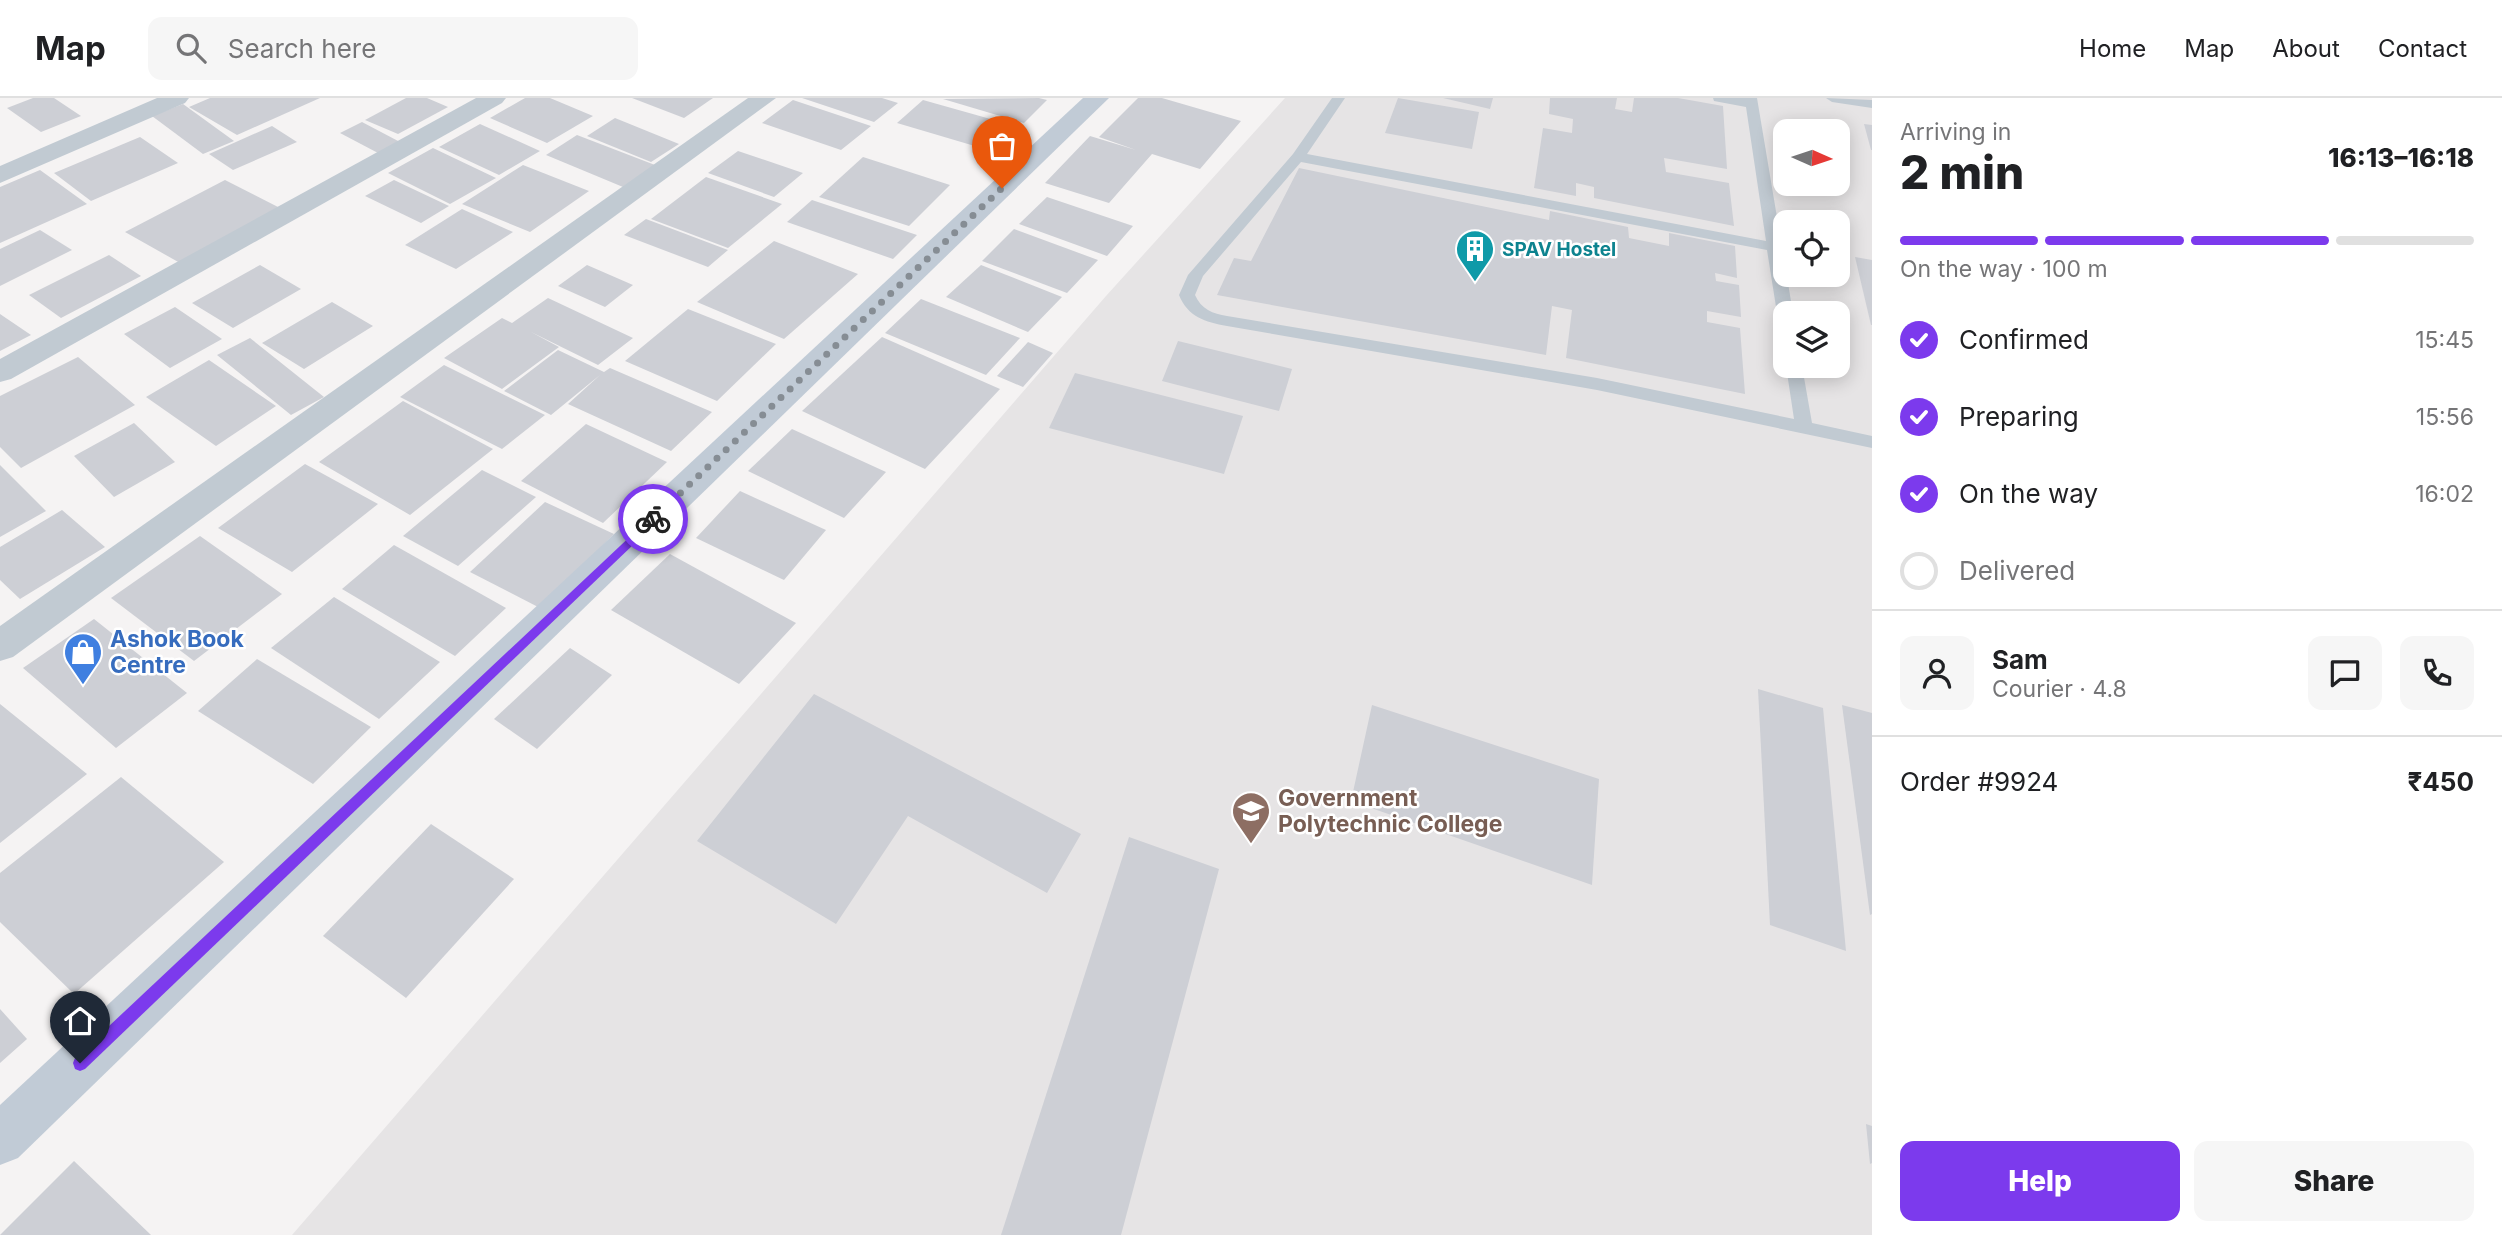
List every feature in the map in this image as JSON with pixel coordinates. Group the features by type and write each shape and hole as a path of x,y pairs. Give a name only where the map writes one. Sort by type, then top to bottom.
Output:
{"street":[{"path":"0,175 177,98"},
{"path":"0,372 494,98"},
{"path":"0,646 764,98"},
{"path":"0,1140 1097,98"}],"lane":[{"path":"1339,98 1298,157 1196,275 1187,295 1191,306 1199,313 1258,327 1597,384 1872,442"},
{"path":"1719,98 1751,101 1773,241"},
{"path":"1832,98 1872,104"},
{"path":"1298,157 1773,247"},
{"path":"1796,378 1804,428"}],"shaded area":[{"name":"Government Polytechnic College","path":"1285,98 1872,98 1872,1235 292,1235 1106,296"}],"building":[{"path":"33,98 54,98 81,116 41,132 7,108"},
{"path":"210,98 320,98 237,135 189,107"},
{"path":"406,98 427,98 448,107 398,134 365,120"},
{"path":"525,98 550,98 593,116 547,143 490,118"},
{"path":"632,98 713,98 684,118"},
{"path":"802,98 882,98 898,103 874,122"},
{"path":"1138,98 1162,98 1241,121 1200,169 1152,154 1109,203 1045,183 1090,136 1136,150 1099,137"},
{"path":"1398,98 1479,112 1472,149 1385,133"},
{"path":"1443,98 1493,98 1490,109"},
{"name":"SPAV Hostel","path":"1550,98 1617,98 1615,109 1632,112 1634,98 1678,98 1723,106 1727,169 1664,158 1666,172 1729,183 1734,226 1594,198 1594,187 1576,183 1576,196 1534,188 1543,128 1572,133 1573,119 1549,114"},
{"path":"943,99 1047,100 1024,123"},
{"path":"793,100 871,126 841,150 762,123"},
{"path":"923,100 1019,127 995,152 897,123"},
{"path":"183,104 234,141 203,154 152,116"},
{"path":"615,118 679,144 651,162 587,136"},
{"path":"362,122 400,142 378,153 340,133"},
{"path":"480,124 540,151 499,175 439,147"},
{"path":"1864,124 1872,125 1872,150 1871,150"},
{"path":"272,126 297,142 233,170 209,154"},
{"path":"577,135 655,165 623,187 546,155"},
{"path":"140,137 178,163 91,201 54,173"},
{"path":"433,148 496,178 450,204 388,173"},
{"path":"738,151 803,173 774,197 708,173"},
{"path":"863,157 950,185 909,226 819,197"},
{"path":"523,165 589,191 530,232 462,204"},
{"name":"SPAV Hostel","path":"1299,168 1549,220 1550,211 1628,227 1629,238 1669,246 1669,233 1735,246 1737,278 1715,273 1716,281 1739,285 1741,317 1707,311 1707,322 1740,328 1745,394 1566,358 1572,310 1552,306 1546,355 1217,295 1234,258 1251,261"},
{"path":"40,170 87,204 0,243 0,187"},
{"path":"706,177 782,204 728,248 651,219"},
{"path":"225,180 280,208 180,263 125,232"},
{"path":"394,180 449,206 421,223 365,196"},
{"path":"1047,197 1133,226 1107,256 1019,224"},
{"path":"812,200 917,235 893,259 787,222"},
{"path":"462,209 513,232 456,269 405,245"},
{"path":"646,219 728,250 708,267 624,235"},
{"path":"1014,229 1098,260 1067,293 982,261"},
{"path":"40,230 72,250 0,286 0,249"},
{"path":"774,241 858,274 784,339 697,302"},
{"path":"109,255 141,276 61,318 29,295"},
{"path":"1855,257 1872,260 1872,325 1871,325"},
{"path":"260,265 301,289 233,328 192,303"},
{"path":"587,265 633,285 605,307 558,286"},
{"path":"981,265 1062,297 1028,332 946,297"},
{"path":"548,298 633,338 598,365 531,332 559,347 502,389 444,358 502,318 512,323"},
{"path":"921,299 1020,338 986,375 885,333"},
{"path":"332,302 373,326 304,369 262,343"},
{"path":"175,307 222,339 170,368 124,334"},
{"path":"688,309 776,344 717,401 625,361"},
{"path":"0,314 31,335 0,351"},
{"path":"882,337 1000,389 925,469 802,411"},
{"path":"250,338 324,397 291,415 217,355"},
{"path":"1178,341 1292,369 1279,411 1162,381"},
{"path":"1028,342 1053,353 1023,387 997,376"},
{"path":"558,350 604,372 610,368 712,412 671,451 568,404 600,375 551,415 504,391"},
{"path":"78,357 135,405 21,468 0,447 0,396"},
{"path":"209,360 276,406 216,446 146,397"},
{"path":"444,365 545,415 502,449 400,397"},
{"path":"1075,373 1243,416 1224,474 1049,428"},
{"path":"403,401 493,449 410,515 319,462"},
{"path":"134,423 175,462 114,497 74,456"},
{"path":"586,424 667,462 603,523 521,481"},
{"path":"792,429 886,472 844,518 748,471"},
{"path":"305,464 378,504 292,572 218,528"},
{"path":"0,465 46,511 0,537"},
{"path":"482,470 536,497 458,566 403,536"},
{"path":"740,491 826,530 784,580 696,538"},
{"path":"545,502 614,534 540,608 470,572"},
{"path":"62,510 105,547 20,599 0,580 0,547"},
{"path":"200,536 282,594 194,661 111,598"},
{"path":"394,545 506,608 455,656 342,589"},
{"path":"670,554 796,623 739,684 611,610"},
{"path":"334,597 440,662 379,719 271,648"},
{"path":"94,619 187,693 116,748 23,668"},
{"path":"570,648 612,675 537,749 494,719"},
{"path":"257,659 371,727 313,784 198,711"},
{"path":"1758,689 1823,708 1846,951 1770,925"},
{"path":"814,694 1081,834 1047,893 908,816 836,924 697,841"},
{"path":"0,704 87,774 0,843"},
{"path":"1372,705 1599,779 1592,885 1351,801"},
{"path":"1842,705 1872,713 1870,915"},
{"path":"121,777 224,862 74,994 0,922 0,873"},
{"path":"431,824 514,879 406,998 323,936"},
{"path":"1129,837 1219,869 1121,1235 1001,1235"},
{"path":"0,1009 27,1039 0,1063"},
{"path":"1866,1124 1872,1126 1870,1164"},
{"path":"74,1161 151,1235 0,1235"}],"way so far":[{"path":"653,519 1002,188"}],"place":[{"name":"SPAV Hostel","path":"1475,283"},
{"name":"Ashok Book Centre","path":"83,686"},
{"name":"Government Polytechnic College","path":"1251,845"}],"route":[{"path":"80,1063 653,519"}]}
